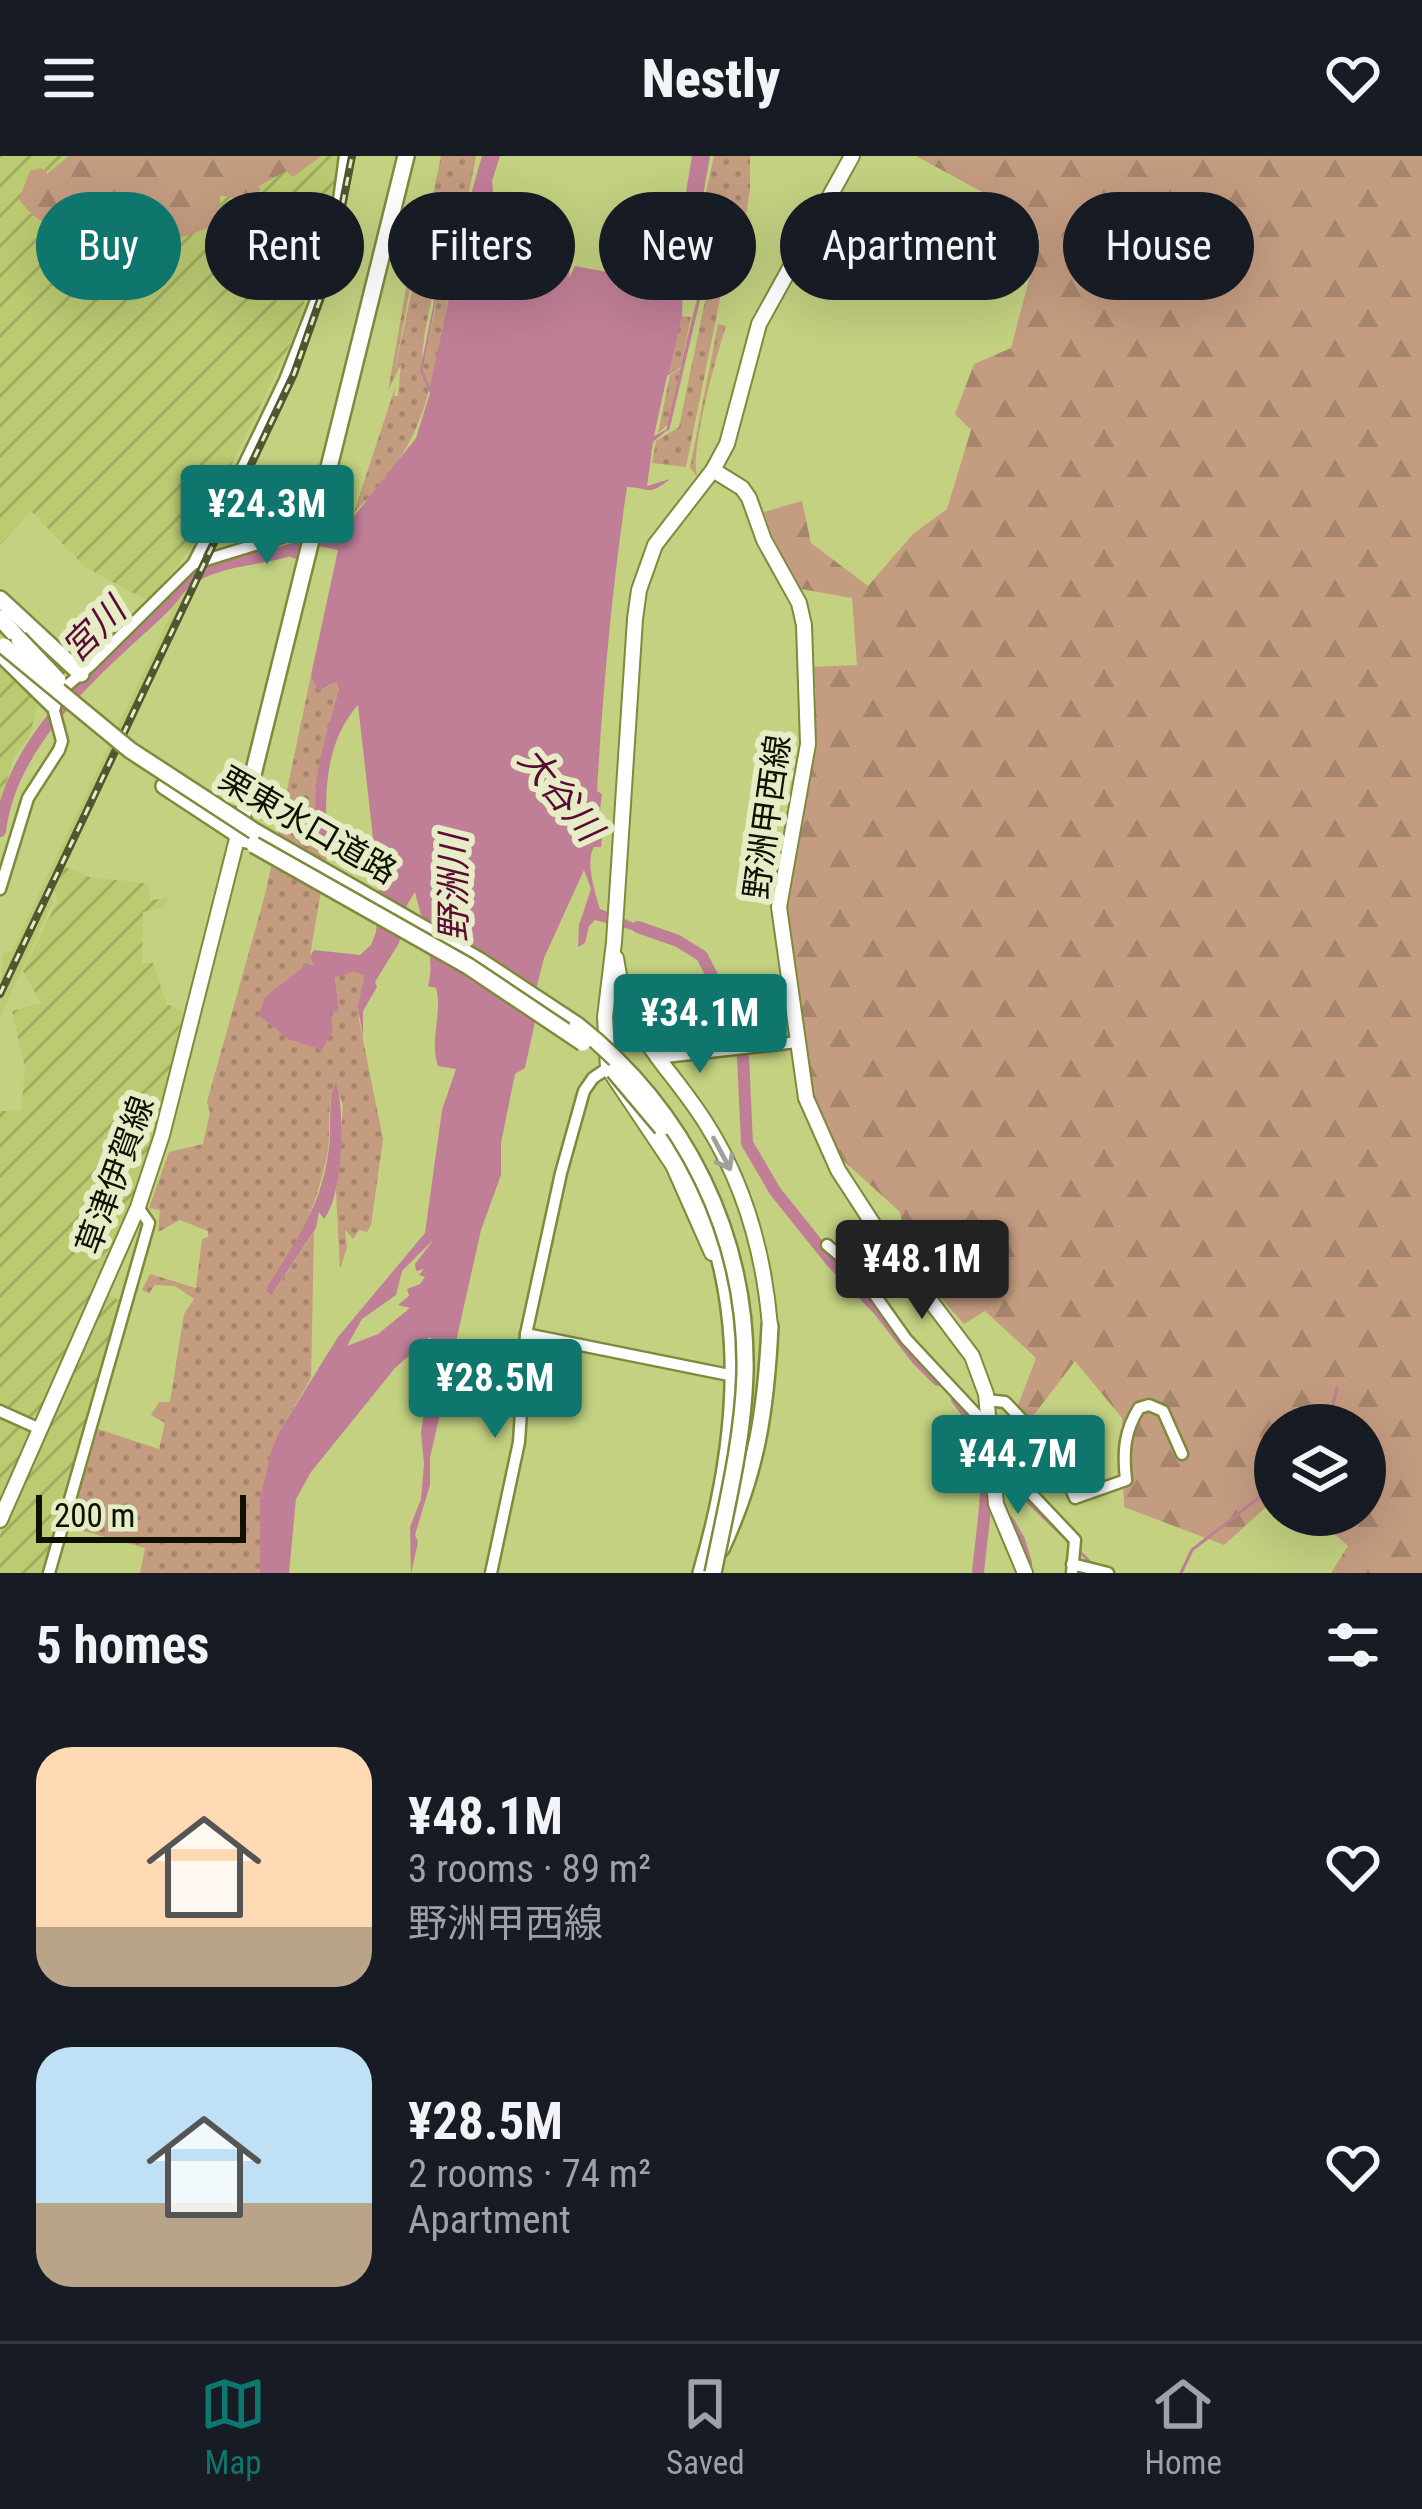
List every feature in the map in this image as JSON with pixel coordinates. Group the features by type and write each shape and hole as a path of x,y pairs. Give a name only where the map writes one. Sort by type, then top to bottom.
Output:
{"highway":[{"path":"238,835 406,156"},
{"path":"0,599 86,670"},
{"path":"0,618 6,645 53,709"},
{"path":"6,645 218,802 238,835"},
{"name":"栗東水口道路","path":"6,645 70,716 164,786 254,845 452,957 556,1023 611,1067 662,1129 715,1231 731,1316 734,1376 728,1444 701,1573"},
{"name":"栗東水口道路","path":"6,645 94,722 196,796 535,995 593,1038 648,1092 686,1145 709,1192 727,1238 741,1306 745,1378 739,1438 711,1573"},
{"path":"711,1573 744,1497 757,1452 764,1420 770,1326"}],"main road":[{"path":"731,1316 714,1257 685,1186 608,1068 605,1017 639,590 655,545 713,470 738,411 759,323 852,156"},
{"name":"野洲甲西線","path":"713,470 749,498 764,540 799,603 804,625 808,744 779,908 806,1098 838,1170 877,1230 961,1337 981,1376 996,1504 1025,1573"},
{"name":"草津伊賀線","path":"0,1520 138,1208 162,1135 238,835"},
{"path":"614,936 626,1004 636,1030 707,1125 748,1208 761,1258 770,1326"}],"street":[{"path":"0,889 28,798 59,750 53,709 57,694 193,564 284,380 324,280 345,156"},
{"path":"193,564 313,536"},
{"path":"656,1058 797,1042"},
{"path":"491,1573 519,1442 526,1334 578,1105 593,1078 608,1068"},
{"path":"49,1573 149,1223 138,1208"},
{"path":"827,1245 856,1270 906,1340 1075,1540 1072,1569 1108,1573"},
{"path":"526,1334 734,1376"},
{"path":"986,1400 1005,1402 1040,1438 1064,1468 1075,1498 1126,1480 1123,1449 1139,1408 1149,1405 1163,1412 1182,1454"},
{"path":"0,1411 40,1429"}],"shaded area":[{"path":"0,156 338,156 333,192 205,192 205,300 305,300 292,340 190,550 148,601 85,567 31,511 0,545"},
{"path":"199,580 51,895 53,901 0,1017 3,954 13,949 171,607 189,582"},
{"path":"0,667 38,703 0,804"},
{"path":"65,867 90,877 149,884 150,900 169,898 163,908 143,912 142,963 153,963 166,1003 183,1013 153,1137 134,1193 38,1416 31,1417 0,1404 0,1111 21,1111 25,1068 12,1011 41,1003 23,971 58,900 54,890"},
{"path":"108,1294 120,1301 43,1573 0,1573 0,1535"},
{"path":"0,1415 32,1431 0,1504"}],"green space":[{"path":"69,156 321,156 293,177 286,171 259,186 261,191 205,192 205,229 181,237 181,192 36,192 36,217 19,199 30,171 42,168 47,174"},
{"path":"441,156 476,156 469,192 434,192"},
{"path":"714,156 750,156 750,192 706,192"},
{"path":"916,156 1422,156 1422,1573 1331,1573 1348,1546 1337,1536 1386,1536 1386,1404 1254,1404 1254,1518 1224,1545 1124,1507 1122,1418 1075,1361 1030,1420 1017,1408 1036,1358 985,1311 964,1324 939,1296 904,1235 900,1212 833,1151 819,1125 785,945 792,841 806,779 816,691 810,667 857,665 852,598 790,587 764,512 802,501 811,543 868,586 913,534 947,509 971,430 955,414 974,364 1011,348 1024,300 1039,300 1039,192 982,192"},
{"path":"404,300 408,300 394,374 410,300 431,300 423,359 429,389 418,424 380,486 354,512 396,385 394,396 398,396 401,364 388,391"},
{"path":"437,300 448,300 431,387 423,370"},
{"path":"705,300 720,300 686,467 652,463 656,441 679,427"},
{"path":"681,316 691,317 681,365 668,374"},
{"path":"718,324 726,326 700,428 698,477 690,468"},
{"path":"682,367 671,422 658,433 670,375"},
{"path":"311,675 323,689 336,682 339,690 315,819 319,842 328,849 310,956 313,966 306,965 273,994 259,1015 328,1019 330,1011 339,1011 335,976 365,974 359,1020 383,1139 371,1225 353,1239 345,1230 347,1248 340,1268 336,1191 343,1106 336,1083 317,1193 272,1295 314,1232 311,1378 279,1432 260,1573 140,1573 145,1548 69,1527 98,1429 159,1449 165,1423 151,1415 159,1402 170,1402 184,1314 194,1299 175,1286 155,1285 149,1293 142,1290 150,1274 196,1288 202,1239 208,1231 180,1220 158,1232 160,1210 149,1208 169,1152 203,1144 210,1113 207,1102 266,891"}],"water":[{"path":"482,156 500,156 493,192 472,192"},
{"path":"692,156 710,156 704,192 686,192"},
{"name":"野洲川","path":"575,266 599,270 599,300 683,300 669,373 681,365 697,300 683,365 667,376 654,436 671,427 653,442 647,486 670,479 653,490 627,487 599,753 598,828 603,830 601,847 594,847 590,860 600,909 651,930 643,933 595,920 585,943 578,947 579,925 591,889 584,870 544,958 529,1017 535,1022 525,1068 515,1074 501,1143 501,1175 481,1230 430,1458 430,1485 415,1535 418,1542 411,1573 410,1527 421,1499 421,1433 433,1345 430,1337 395,1368 311,1472 296,1499 289,1573 260,1573 260,1500 271,1452 338,1337 425,1233 442,1110 456,1069 438,1066 438,997 436,988 428,986 429,952 415,892 407,905 399,943 363,1011 363,1038 358,1006 365,975 354,972 335,977 339,1011 330,1012 333,1030 322,1050 288,1039 259,1015 265,997 306,965 313,965 314,950 360,955 371,945 379,891 358,705 338,737 328,773 328,849 319,842 316,820 319,764 339,689 336,682 318,691 311,675 338,550 319,546 299,552 296,559 286,549 355,515 416,438 430,393 420,371 435,300 423,370 430,386 449,300 575,300","holes":["434,1239 415,1264 416,1271 424,1269 419,1275 425,1277 407,1289 409,1296 398,1305 410,1308 378,1334 347,1346 362,1319 396,1295 402,1271"]},
{"path":"336,1081 341,1131 336,1191 324,1219 319,1212 316,1228 271,1296 267,1287 307,1221 321,1187"}],"waterway":[{"path":"668,429 699,300"},
{"name":"宮川","path":"0,831 7,798 39,736 85,682 184,584 219,566 299,547"},
{"name":"大谷川","path":"638,927 678,941 702,956 742,1036 747,1143 775,1191 831,1261 938,1380"},
{"path":"1333,1404 1337,1388"},
{"name":"大谷川","path":"957,1399 978,1430 986,1462 978,1573"},
{"path":"998,1473 1069,1542"},
{"path":"1181,1573 1192,1550 1254,1501"},
{"path":"1008,1521 1026,1563"},
{"path":"1080,1552 1095,1567"}],"railway":[{"path":"0,994 294,374 329,274 352,156"}]}
